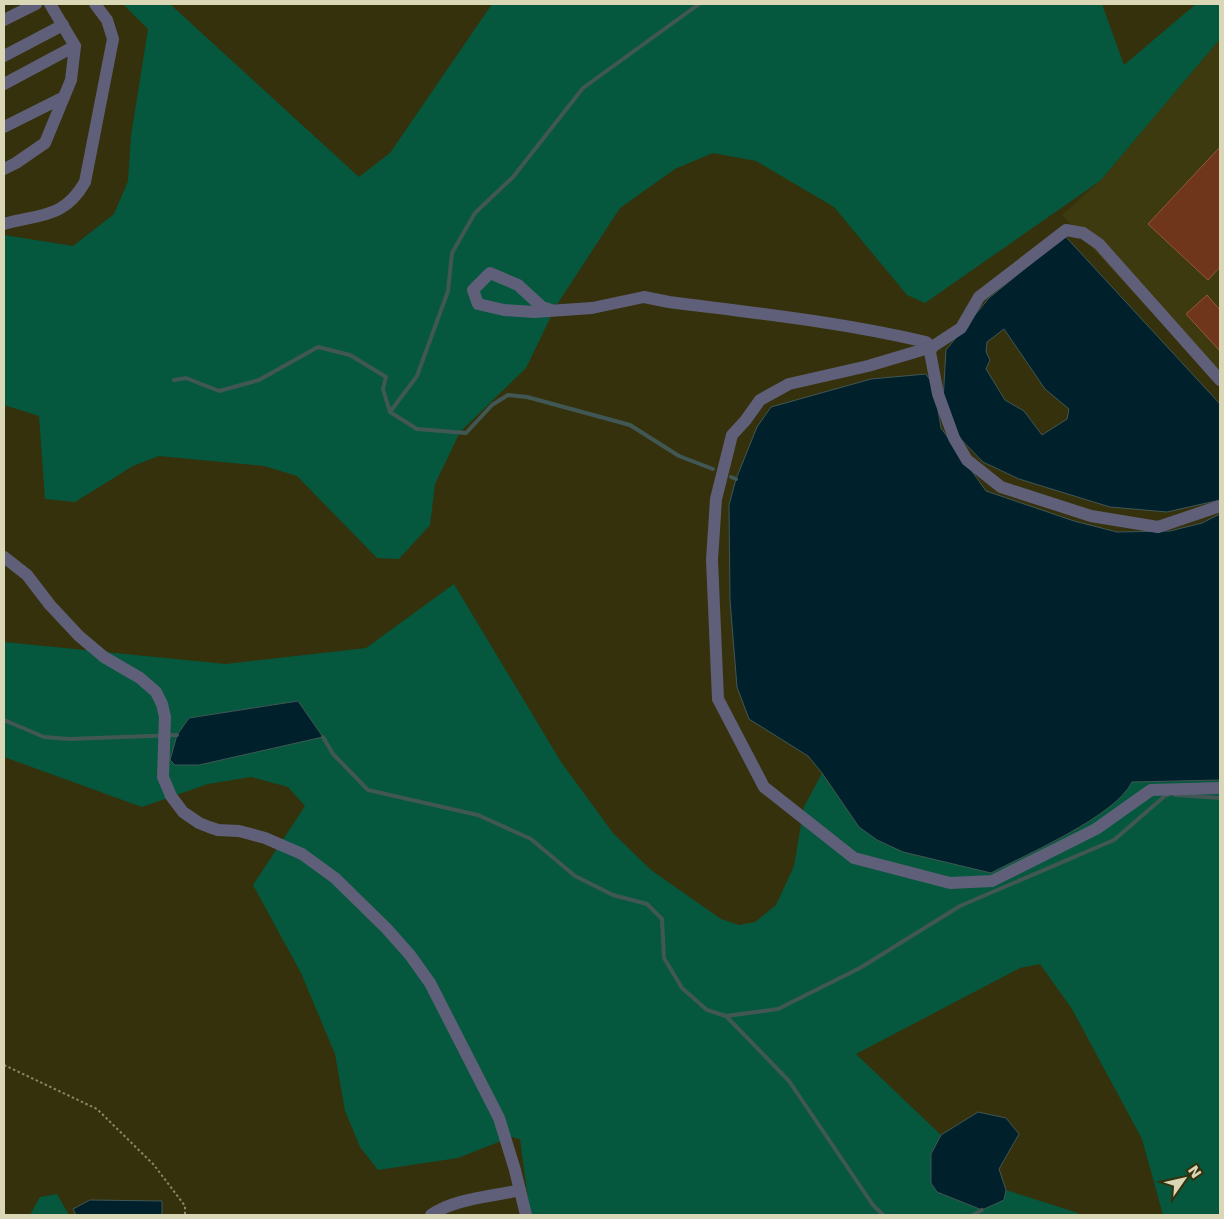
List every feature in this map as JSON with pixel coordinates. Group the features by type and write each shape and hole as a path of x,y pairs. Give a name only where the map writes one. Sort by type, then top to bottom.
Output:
{"lane":[{"path":"4,20 36,4"},
{"path":"4,169 45,144 71,80 76,46 50,4"},
{"path":"4,224 42,217 58,211 81,189 85,182 113,39 107,20 95,4"},
{"path":"4,56 63,25"},
{"path":"4,84 76,46"},
{"path":"4,127 64,98"},
{"path":"1220,380 1099,244 1083,233 1066,230 979,297 961,328 932,347 868,366 789,384 760,400 732,435 716,499 712,560 718,699 764,787 854,858 950,882 992,881 1096,829 1151,790 1220,788"},
{"path":"551,310 542,307 518,285 490,274 473,290 478,304 504,310 534,312 592,308 644,297 877,330 926,342 932,347"},
{"path":"932,347 930,352 938,394 954,438 967,460 1001,487 1091,516 1158,527 1220,506"},
{"path":"4,557 27,575 50,605 79,636 104,657 140,678 156,692 162,704 165,717 163,777 171,796 183,812 209,827 218,830 239,831 265,838 302,854 335,878 403,946 430,983 499,1118 526,1215"},
{"path":"431,1215 449,1206 468,1200 520,1190"}],"path":[{"path":"4,1065 97,1109 154,1164 185,1206 185,1215"}],"shaded area":[{"path":"1220,39 1220,387 1062,215 1100,181"}],"green space":[{"path":"123,4 170,4 359,177 390,153 492,4 1102,4 1124,65 1196,4 1220,4 1220,39 1100,181 925,303 907,295 834,207 756,161 713,153 675,169 620,208 556,306 526,368 460,432 435,484 430,525 399,559 377,558 297,476 264,466 159,456 133,466 75,502 45,499 39,416 4,405 4,235 73,246 114,214 128,181 131,136 148,29"},
{"path":"454,584 561,762 613,833 651,870 721,919 739,925 755,922 776,905 794,866 804,807 822,773 859,827 1132,782 1220,780 1220,1215 1163,1215 1142,1139 1072,1009 1040,964 1020,968 856,1054 941,1135 931,1154 1004,1200 1006,1190 1080,1215 530,1215 520,1139 511,1137 458,1158 378,1170 360,1147 345,1111 335,1054 301,973 253,885 305,806 288,787 251,777 208,784 142,807 4,757 4,642 226,664 366,648"},
{"path":"57,1194 69,1215 30,1215 40,1197"}],"water":[{"path":"1065,236 1220,404 1220,500 1167,512 1110,507 1019,479 983,462 953,431 943,401 946,350 989,298","holes":["1004,329 1045,389 1069,409 1067,419 1042,435 1024,411 1005,400 986,369 990,360 986,352 987,342"]},
{"path":"926,374 934,386 941,428 986,491 1074,521 1117,532 1170,531 1202,523 1220,514 1220,780 1132,782 1123,795 1090,821 991,873 903,852 877,840 859,827 808,756 749,719 737,687 730,600 729,505 736,479 757,427 771,407 871,379"},
{"path":"298,701 323,737 199,765 175,765 170,760 177,735 189,718"},
{"path":"978,1112 1006,1118 1019,1134 999,1169 1006,1190 1004,1200 982,1210 937,1192 931,1183 931,1154 941,1135"},
{"path":"90,1200 162,1201 162,1215 76,1215 73,1209"}],"building":[{"path":"1220,147 1220,267 1208,280 1148,224"},
{"path":"1207,295 1220,310 1220,351 1186,314"}],"waterway":[{"path":"390,412 417,376 448,291 452,253 475,213 513,177 583,88 699,4"},
{"path":"174,380 186,378 219,391 259,380 318,347 350,355 386,377 383,389 390,412 417,429 466,433 492,405 508,395 527,397 630,425 679,456 713,469"},
{"path":"731,477 736,479"},
{"path":"4,720 44,737 69,739 177,735"},
{"path":"323,737 333,754 368,790 478,815 531,839 575,876 613,895 647,904 662,919 664,958 682,988 707,1010 726,1016 778,1009 860,968 960,906 1114,840 1168,795"},
{"path":"1175,795 1220,798"},
{"path":"726,1016 789,1081 873,1205 883,1215"},
{"path":"973,1215 982,1210"}]}
